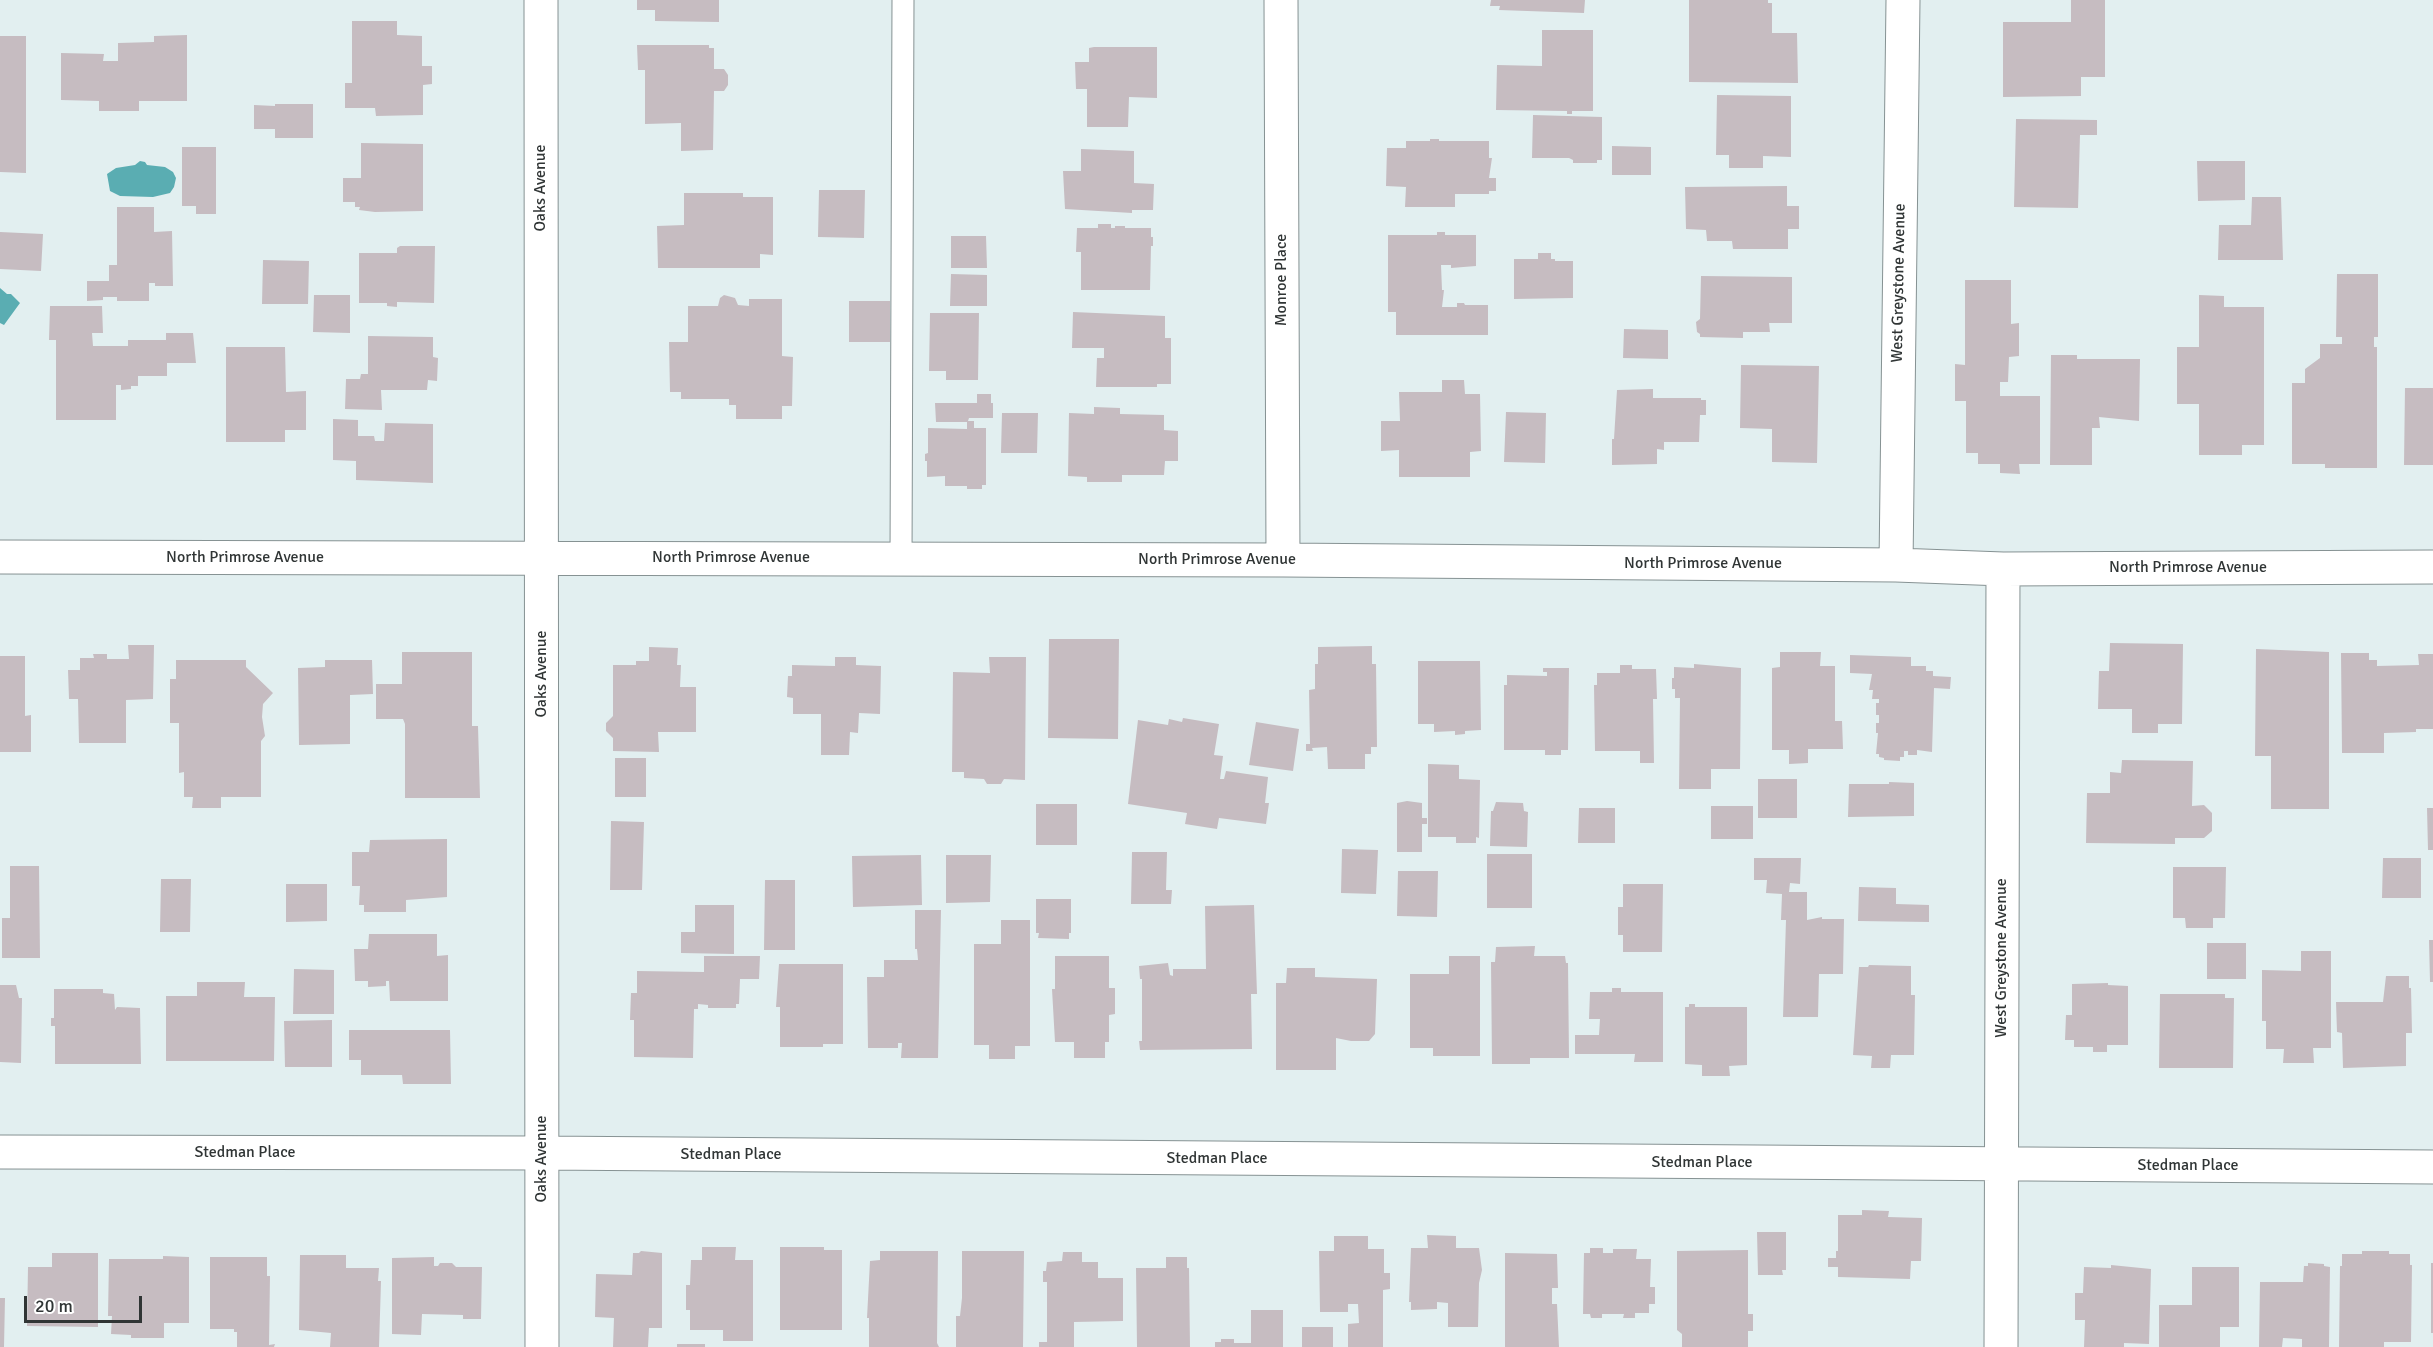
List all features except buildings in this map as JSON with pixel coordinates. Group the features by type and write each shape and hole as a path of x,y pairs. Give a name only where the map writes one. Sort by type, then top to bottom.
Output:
{"street":[{"name":"Oaks Avenue","path":"542,0 542,1347"},
{"name":"Monroe Place","path":"1281,0 1283,560"},
{"name":"West Greystone Avenue","path":"1896,565 1903,0"},
{"name":"North Primrose Avenue","path":"0,557 1283,560 1896,565 2003,569 2433,567"},
{"name":"West Greystone Avenue","path":"2001,1347 2003,569"},
{"name":"Stedman Place","path":"0,1152 542,1153 2433,1167"}],"lane":[{"path":"901,559 903,0"}],"water":[{"path":"140,161 147,165 165,167 173,172 176,178 170,193 153,197 120,196 110,191 107,174 116,168 135,165"},
{"path":"0,288 20,303 4,325 0,323"}]}
